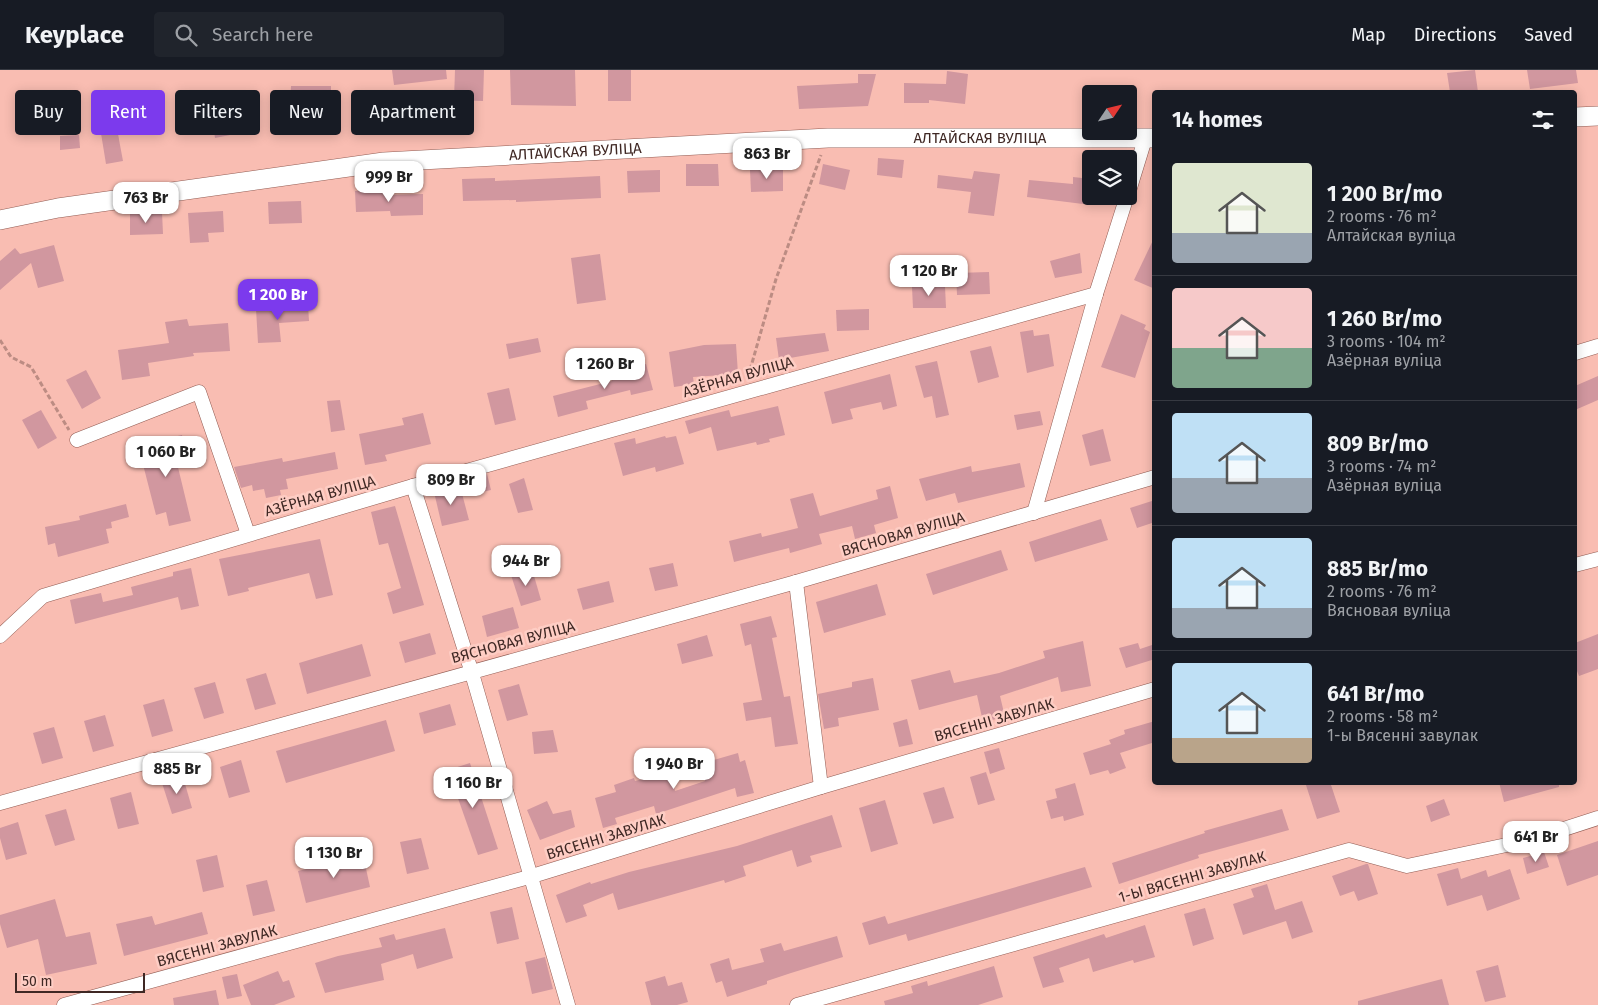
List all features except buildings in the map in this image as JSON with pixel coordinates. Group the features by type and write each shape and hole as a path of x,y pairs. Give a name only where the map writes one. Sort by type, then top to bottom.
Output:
{"main road":[{"path":"1577,117 1598,116"},
{"name":"АЛТАЙСКАЯ ВУЛІЦА","path":"0,220 58,208 384,162 828,138 1150,138"}],"street":[{"path":"1137,171 1150,138"},
{"path":"1034,512 1096,294 1124,205"},
{"name":"АЗЁРНАЯ ВУЛІЦА","path":"0,636 44,596 413,486 1096,294"},
{"path":"1577,352 1598,346"},
{"path":"77,440 199,392 248,534"},
{"name":"ВЯСНОВАЯ ВУЛІЦА","path":"0,803 471,670 796,582 1152,478"},
{"path":"413,486 471,670 529,877 568,1005"},
{"path":"1577,565 1598,559"},
{"path":"796,582 822,787"},
{"name":"ВЯСЕННІ ЗАВУЛАК","path":"64,1005 529,877 822,787 1152,690"},
{"name":"1-Ы ВЯСЕННІ ЗАВУЛАК","path":"797,1005 1350,850 1407,866 1530,840 1598,818"}],"path":[{"path":"743,392 776,279 828,138"},
{"path":"0,340 11,357 31,367 65,426 77,440"}]}
